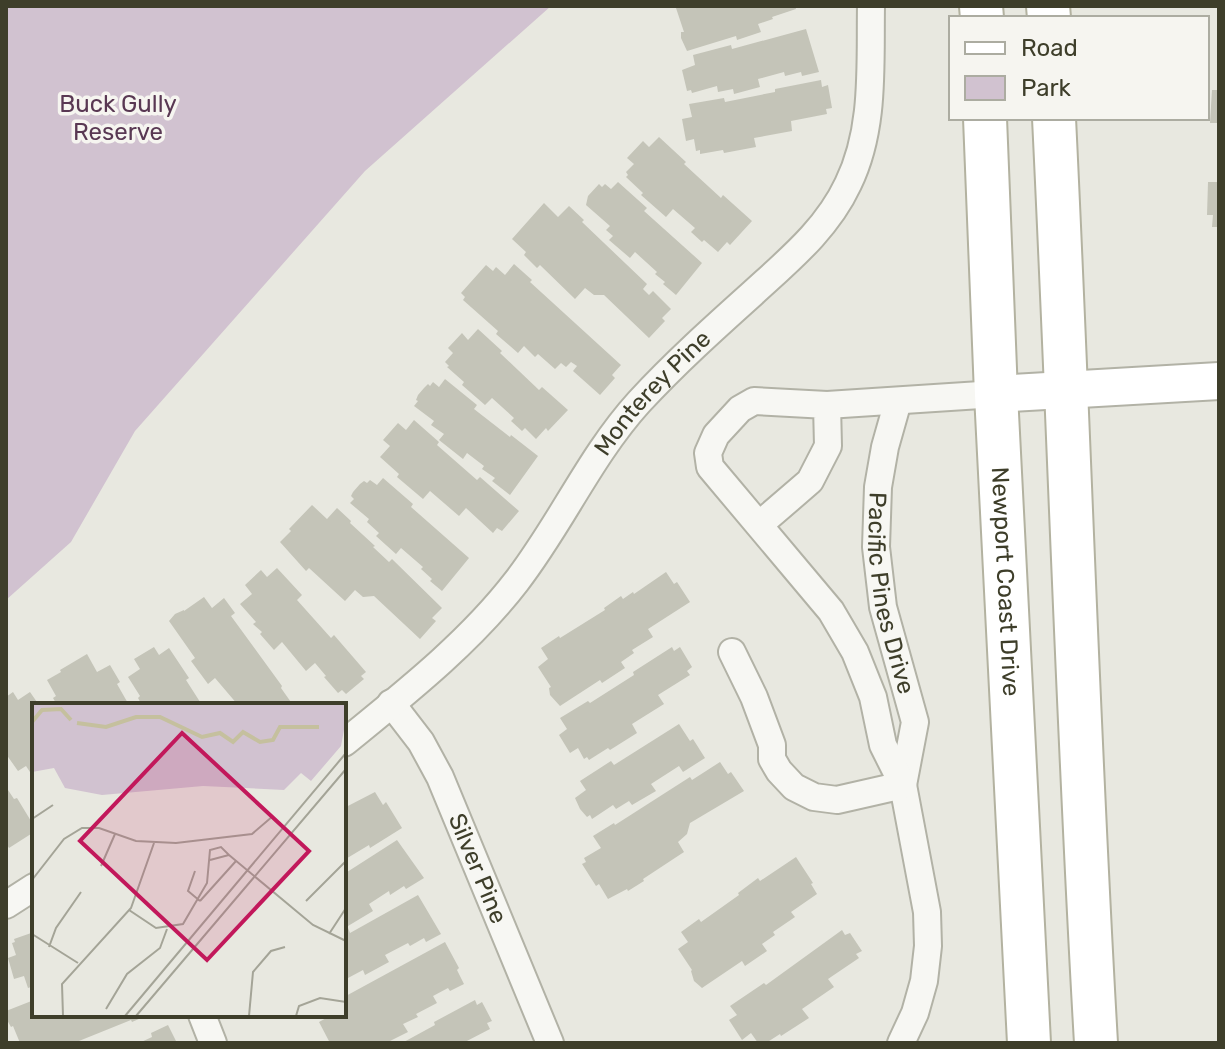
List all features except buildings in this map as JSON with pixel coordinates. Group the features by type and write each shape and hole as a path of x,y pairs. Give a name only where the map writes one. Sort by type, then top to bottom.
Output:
{"main road":[{"name":"Newport Coast Drive","path":"985,120 1029,1043"},
{"path":"1054,120 1096,1043"}],"street":[{"name":"Monterey Pine","path":"346,741 462,643 500,602 535,557 602,449 637,404 676,363 799,251 822,226 847,187 860,155 869,110 871,6"},
{"path":"996,394 1219,381"},
{"name":"Pacific Pines Drive","path":"901,1043 915,1013 924,981 928,946 927,912 903,785 883,745 873,697 855,652 831,611 710,467 708,453 716,435 740,409 754,401 827,405 996,394"},
{"name":"Pacific Pines Drive","path":"898,401 878,487 876,547 883,607 915,722 903,785"},
{"path":"759,525 810,481 828,446 827,405"},
{"path":"732,652 754,697 772,745 772,759 794,787 814,797 837,800 903,785"},
{"name":"Silver Pine","path":"391,703 421,742 440,777 550,1043"},
{"path":"6,905 32,888"},
{"path":"203,1017 213,1043"}],"green space":[{"name":"Buck Gully Reserve","path":"6,6 551,6 365,171 135,431 71,542 6,600"}]}
